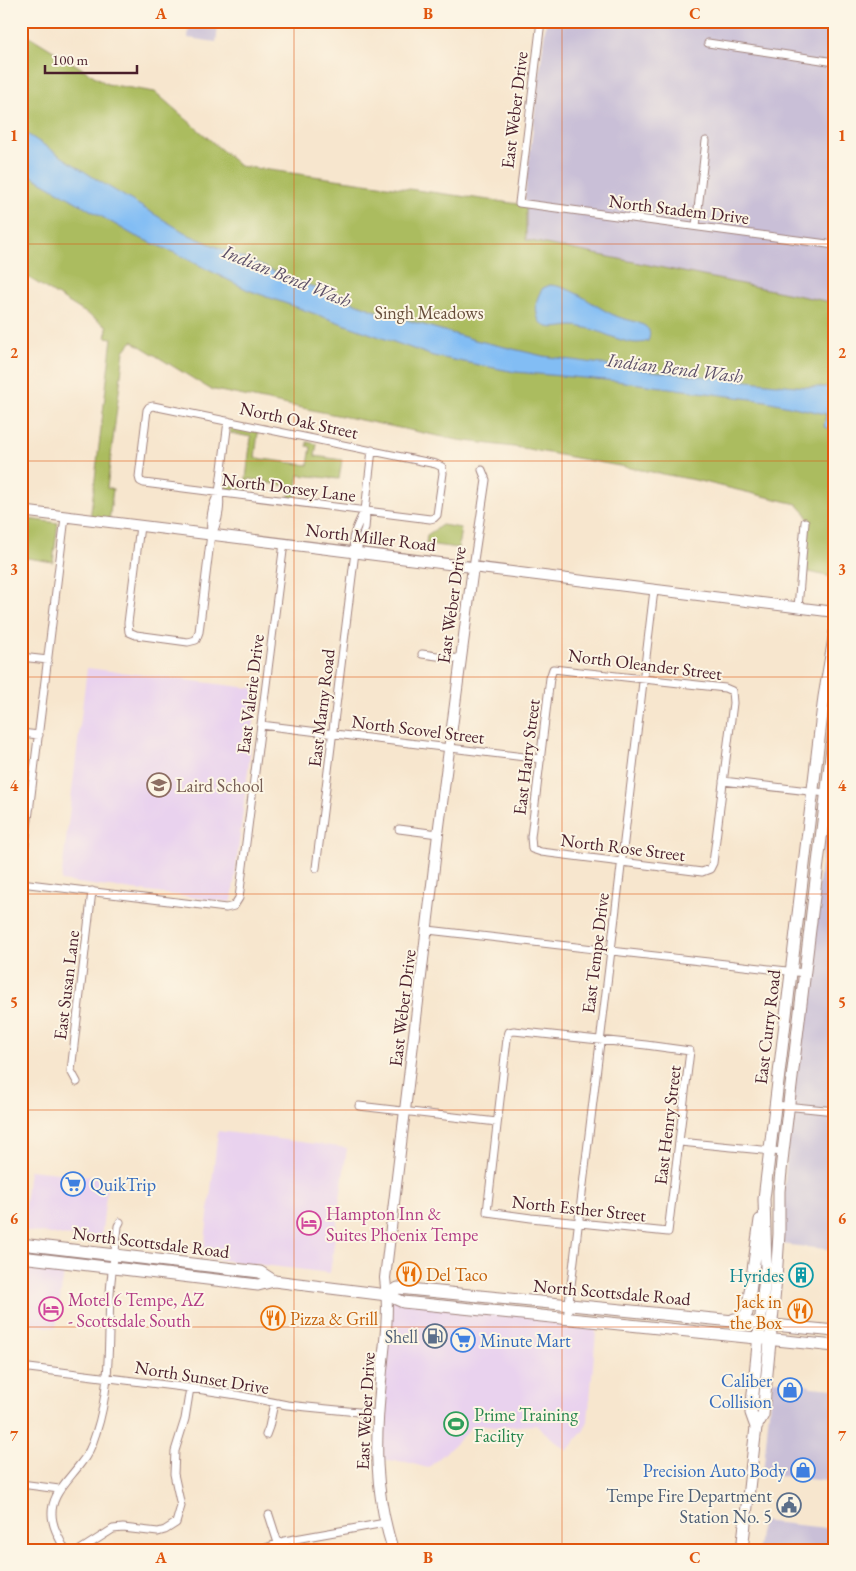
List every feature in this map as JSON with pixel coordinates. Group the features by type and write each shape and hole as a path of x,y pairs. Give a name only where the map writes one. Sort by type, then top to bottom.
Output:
{"main road":[{"name":"East Curry Road","path":"742,1550 756,1427 751,1413 765,1339 766,1324 764,1199 827,675 835,632"},
{"name":"East Curry Road","path":"766,1324 779,1234 779,1190 788,1106 835,723"},
{"path":"731,1320 743,1317 747,1312 764,1199"},
{"name":"North Scottsdale Road","path":"21,1244 260,1272 274,1281"},
{"name":"North Scottsdale Road","path":"21,1257 258,1285 274,1281 388,1295 403,1302 835,1346"},
{"name":"North Scottsdale Road","path":"388,1295 398,1288 835,1331"}],"street":[{"name":"East Weber Drive","path":"520,203 541,21"},
{"path":"708,43 835,62"},
{"path":"696,226 706,141"},
{"name":"North Stadem Drive","path":"520,203 835,245"},
{"name":"North Oak Street","path":"140,481 147,410 149,406 159,406 436,464 442,467 443,472 437,515 434,518"},
{"path":"140,526 128,623 129,632 136,635 188,642 196,640 200,632 211,534 210,524 216,504 214,500 219,493 228,421"},
{"name":"East Marny Road","path":"316,868 355,552 353,539 362,529 360,519 365,511 372,450"},
{"name":"East Weber Drive","path":"393,1550 379,1495 376,1459 378,1414 388,1310 385,1278 460,659 486,480 482,470"},
{"name":"North Dorsey Lane","path":"140,481 144,484 434,518"},
{"name":"North Miller Road","path":"21,511 835,612"},
{"path":"21,877 66,517"},
{"path":"798,608 805,522"},
{"name":"East Valerie Drive","path":"92,891 226,908 234,906 239,898 284,543"},
{"name":"East Tempe Drive","path":"567,1319 654,590"},
{"path":"422,654 460,659"},
{"path":"21,657 48,660"},
{"name":"North Oleander Street","path":"553,669 644,678 725,688 732,691 733,703 724,781"},
{"name":"East Harry Street","path":"532,849 550,678 553,669"},
{"name":"North Scovel Street","path":"261,725 541,759"},
{"path":"21,733 39,735"},
{"path":"724,781 826,793"},
{"name":"North Rose Street","path":"532,849 541,852 702,872 710,869 714,863 724,781"},
{"path":"21,806 30,807"},
{"path":"399,828 438,834"},
{"path":"21,883 92,891"},
{"name":"East Susan Lane","path":"77,1082 71,1071 92,891"},
{"path":"428,930 804,973"},
{"path":"359,1106 497,1122 509,1032 600,1040"},
{"name":"East Henry Street","path":"600,1040 690,1052 668,1232"},
{"path":"775,1105 835,1111"},
{"name":"North Esther Street","path":"497,1122 487,1212 668,1232"},
{"path":"680,1142 783,1152"},
{"path":"65,1550 53,1523 53,1503 59,1489 82,1463 96,1435 102,1416 110,1340 110,1292 120,1222"},
{"name":"North Sunset Drive","path":"21,1368 237,1394 274,1403 378,1414"},
{"path":"80,1550 113,1529 123,1528 158,1532 172,1527 179,1518 181,1506 174,1474 175,1451 185,1419 190,1388"},
{"path":"266,1435 274,1403"},
{"path":"21,1484 59,1489"},
{"path":"269,1515 278,1543"},
{"path":"261,1550 278,1543 385,1523"}],"shaded area":[{"path":"546,21 835,21 835,303 525,240 525,194"},
{"path":"189,25 218,28 216,42 188,38"},
{"name":"Laird School","path":"87,668 258,689 232,900 230,902 61,881"},
{"path":"835,749 835,1250 780,1244 788,1139"},
{"path":"218,1131 347,1148 330,1273 203,1258"},
{"path":"29,1170 108,1178 101,1239 22,1231"},
{"path":"21,1267 64,1271 56,1328 21,1323"},
{"path":"387,1295 597,1322 588,1421 584,1430 567,1451 536,1425 495,1427 476,1425 471,1427 428,1468 406,1462 376,1459"},
{"path":"772,1380 810,1385 810,1387 835,1389 835,1482 763,1474"},
{"path":"761,1521 835,1529 835,1550 758,1550"}],"green space":[{"name":"Singh Meadows","path":"21,31 107,84 155,92 240,166 526,205 526,240 835,303 835,578 805,571 809,522 807,515 797,504 695,480 522,448 458,440 210,389 132,341 124,351 107,488 113,489 109,522 90,520 112,338 106,337 107,326 21,273"},
{"path":"231,428 258,432 255,458 308,465 311,447 307,446 307,442 317,444 315,456 342,460 339,479 299,475 295,498 289,497 290,486 268,483 267,481 249,479 247,492 226,489 224,484 245,487 251,437 230,433"},
{"path":"21,518 58,523 53,562 27,558 21,563"},
{"path":"442,525 461,528 458,548 426,544 427,535"}],"water":[{"path":"21,130 99,181 189,235 295,280 376,311 475,340 543,356 652,371 805,387 830,387 830,375 835,375 835,430 824,427 826,414 766,401 617,381 515,372 433,356 248,290 175,253 135,236 21,170"},
{"path":"550,285 568,289 608,312 643,325 648,329 650,335 648,341 641,343 627,342 577,326 550,328 542,324 536,310 536,303 543,288"}],"place":[{"name":"Laird School","path":"159,785"},
{"name":"QuikTrip","path":"73,1184"},
{"name":"Hampton Inn & Suites Phoenix Tempe","path":"309,1223"},
{"name":"Del Taco","path":"409,1274"},
{"name":"Hyrides","path":"801,1275"},
{"name":"Motel 6 Tempe, AZ - Scottsdale South","path":"51,1309"},
{"name":"Jack in the Box","path":"800,1311"},
{"name":"Pizza & Grill","path":"273,1318"},
{"name":"Shell","path":"435,1336"},
{"name":"Minute Mart","path":"463,1340"},
{"name":"Caliber Collision","path":"790,1390"},
{"name":"Prime Training Facility","path":"456,1424"},
{"name":"Precision Auto Body","path":"803,1470"},
{"name":"Tempe Fire Department Station No. 5","path":"789,1505"}],"water label":[{"name":"Indian Bend Wash","path":"287,276"},
{"name":"Indian Bend Wash","path":"675,368"}]}
